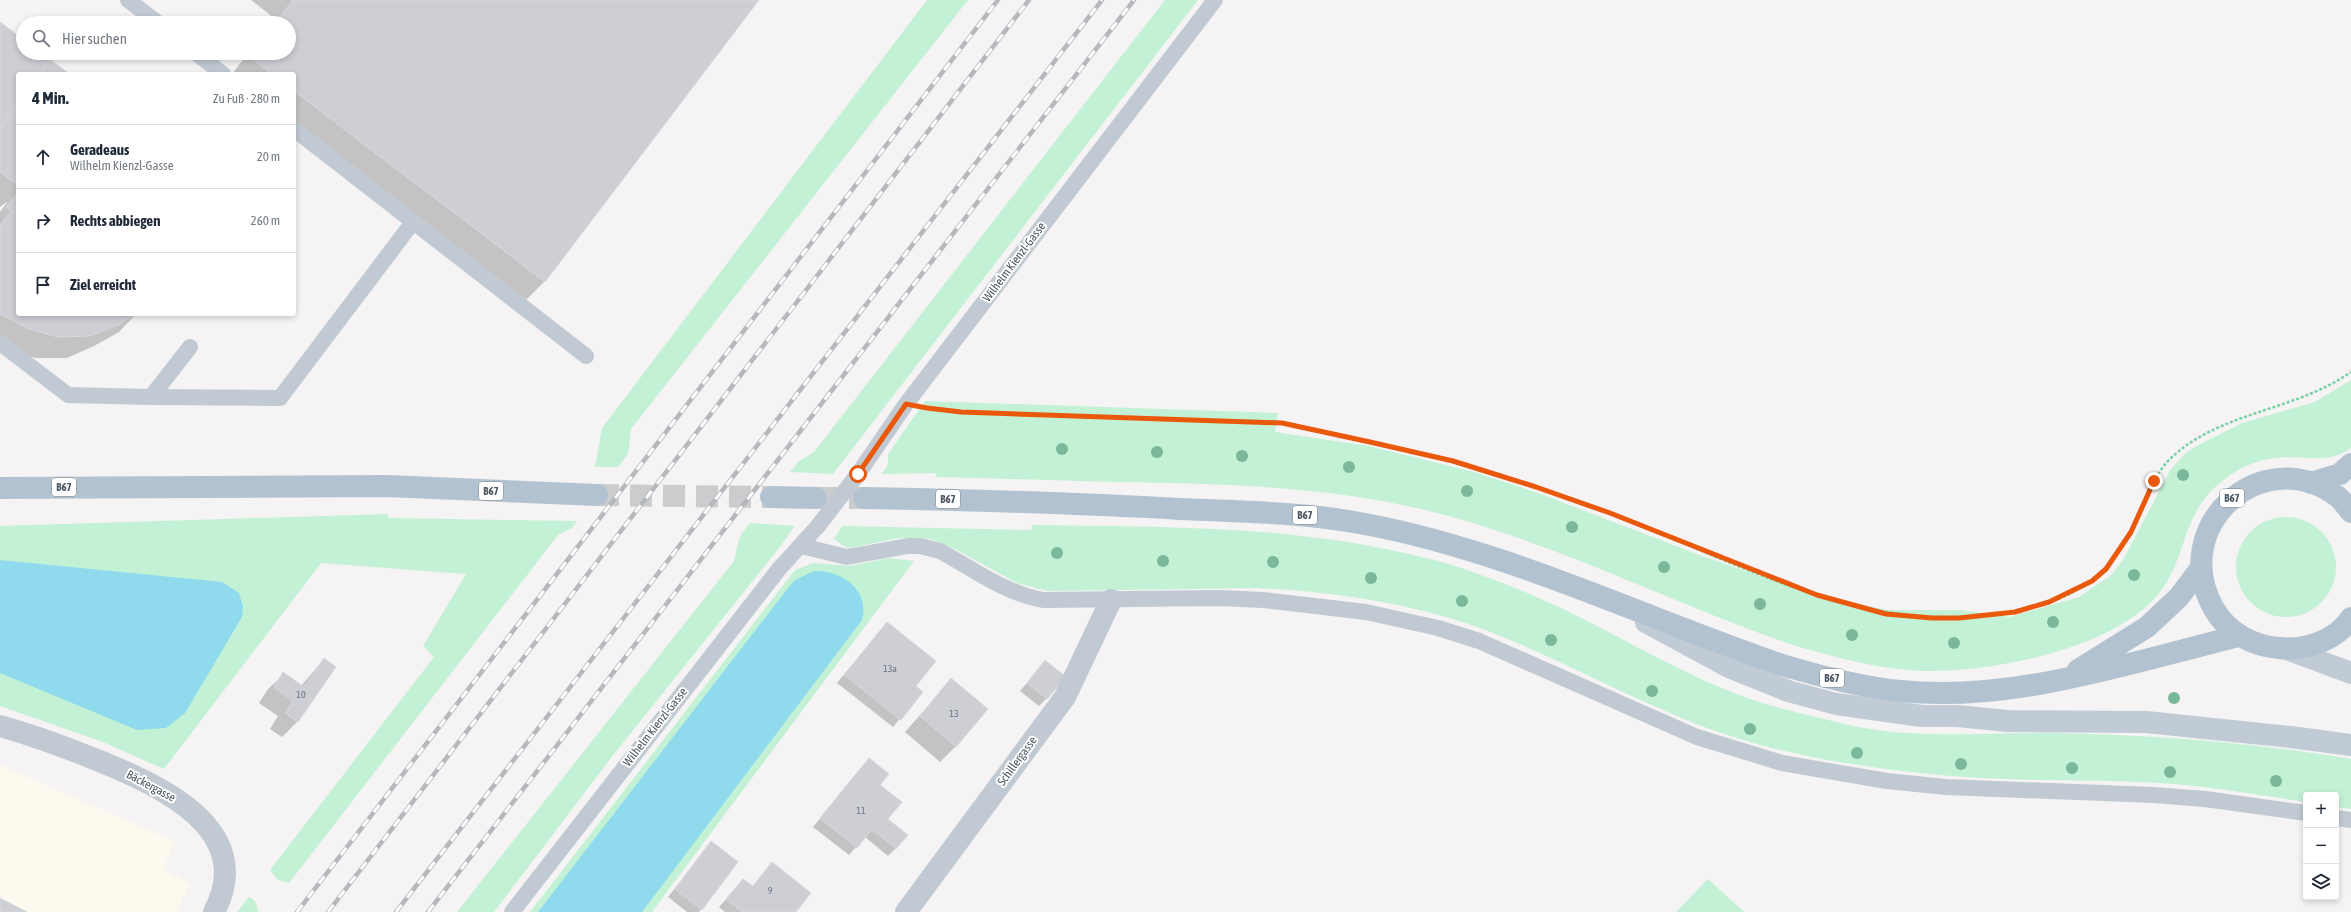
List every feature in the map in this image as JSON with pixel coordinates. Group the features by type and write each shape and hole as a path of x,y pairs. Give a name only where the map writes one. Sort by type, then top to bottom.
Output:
{"main road":[{"name":"B67","path":"2311,483 2340,474 2351,464"},
{"name":"B67","path":"2351,512 2337,496 2311,483 2284,479 2257,484 2234,497 2214,516 2203,542 2200,569 2206,595 2219,618 2239,636 2263,647 2289,650 2311,646 2332,636 2351,618"},
{"name":"B67","path":"0,488 386,486 597,495"},
{"path":"771,497 816,498"},
{"name":"B67","path":"864,498 1032,501 1312,516 1365,524 1435,540 1497,558 1608,601 1782,665 1823,676 1900,691 1931,693 2000,691 2110,669 2239,636"},
{"name":"B67","path":"2067,677 2147,627 2180,597 2200,569"},
{"path":"1608,601 1729,667 1788,690 1836,704 1922,716 1957,716 2008,721 2146,722 2291,737 2351,745"},
{"path":"2289,650 2351,673"}],"street":[{"name":"Schillergasse","path":"906,912 1065,697 1111,600"},
{"name":"Bäckergasse","path":"0,726 62,746 151,783 191,810 214,836 221,851 226,868 226,883 222,898 214,912"}],"lane":[{"path":"128,0 149,16"},
{"name":"Wilhelm Kienzl-Gasse","path":"512,912 779,569 818,526 858,474 906,404 1215,0"},
{"path":"205,60 220,72"},
{"path":"296,131 586,356"},
{"path":"0,343 68,395 280,398 413,222"},
{"path":"151,397 190,347"},
{"path":"801,546 847,557 895,547 920,546 940,551 995,583 1026,597 1064,601 1219,598 1263,600 1350,610 1403,619 1479,641 1697,737 1782,763 1837,773 1946,787 2154,795 2205,799 2303,813"},
{"path":"2339,818 2351,820"}],"path":[{"path":"906,404 961,412 1282,423 1453,461 1536,487 1610,513 1782,582 1857,607 1914,617 1959,618 2015,612 2042,604 2074,591 2092,581 2106,569 2131,532 2154,481 2168,461 2187,445 2234,420 2303,398 2335,383 2351,372"}],"shaded area":[{"path":"0,765 174,841 164,869 190,884 177,912 0,912"}],"green space":[{"path":"927,0 968,0 631,429 628,454 618,467 595,467 602,428"},
{"path":"1165,0 1198,0 833,474 790,472 798,462 814,452"},
{"path":"2351,380 2351,448 2335,456 2319,458 2285,457 2268,459 2246,466 2225,479 2210,492 2199,506 2191,521 2174,568 2166,583 2155,598 2134,616 2108,632 2046,655 1980,668 1949,671 1921,671 1890,668 1844,659 1799,647 1705,612 1565,555 1517,538 1470,522 1384,501 1310,491 1236,485 936,477 936,473 882,474 888,464 888,454 925,401 1278,413 1275,432 1369,446 1474,472 1541,494 1702,556 1819,596 1887,610 1961,610 2009,617 2079,597 2110,576 2123,560 2171,469 2186,453 2202,443 2242,423 2315,402"},
{"path":"388,514 388,518 577,521 572,528 558,535 289,883 278,880 270,870 434,657 423,646 466,574 321,563 164,769 103,742 0,706 0,526"},
{"path":"2286,517 2305,521 2321,532 2332,548 2336,567 2332,586 2321,602 2305,613 2286,617 2267,613 2251,602 2240,586 2236,567 2240,548 2251,532 2267,521"},
{"path":"750,523 795,526 614,754 494,912 457,912 734,561 740,536"},
{"path":"1032,525 1219,529 1313,537 1405,553 1457,567 1524,592 1559,607 1703,680 1739,695 1786,710 1874,730 1925,734 2052,733 2202,740 2276,748 2351,759 2351,809 2339,807 2339,792 2303,792 2303,802 2178,784 2121,781 1974,778 1916,773 1829,760 1772,748 1697,724 1660,709 1517,643 1480,628 1453,619 1398,605 1341,595 1256,588 1047,591 1017,583 953,548 930,539 898,538 850,548 845,547 834,539 842,526 1031,530"},
{"path":"889,558 914,561 652,912 530,912 795,570 813,563 850,566"},
{"path":"1708,879 1744,912 1676,912"},
{"path":"249,897 255,901 259,912 237,912"}],"water":[{"path":"0,560 222,582 239,593 243,606 242,617 185,713 166,728 137,730 0,673"},
{"path":"814,571 834,574 844,578 852,584 858,591 862,600 862,620 642,912 538,912 788,588 795,580"}],"building":[{"path":"293,0 759,0 545,282 296,93 296,72 269,72 254,60 296,60 296,16 281,16"},
{"path":"0,22 16,34 16,60 50,60 41,72 16,72 16,107 0,128"},
{"path":"50,60 67,72 41,72"},
{"path":"16,107 16,184 0,172 0,128"},
{"path":"16,194 16,214 6,207"},
{"path":"11,211 16,215 16,316 132,316 118,325 90,336 58,337 29,329 0,314 0,225"},
{"path":"887,622 936,661 916,686 923,692 901,720 844,675"},
{"path":"324,658 336,667 298,722 285,713 293,701 274,687 283,672 304,687"},
{"path":"1045,660 1066,677 1047,699 1027,683"},
{"path":"951,678 988,709 956,747 920,716"},
{"path":"869,758 889,774 880,785 902,802 888,819 908,835 896,849 872,829 857,848 820,818"},
{"path":"711,841 738,862 702,910 675,889"},
{"path":"772,862 811,893 796,912 742,912 726,899 743,879 753,886"},
{"path":"0,898 27,912 0,912"}],"tunnel":[{"path":"597,495 771,497"},
{"path":"816,498 864,498"}],"railway":[{"path":"297,912 998,0"},
{"path":"328,912 1029,0"},
{"path":"396,912 1102,0"},
{"path":"428,912 1134,0"}],"route":[{"path":"858,474 906,404 942,411 961,412 1282,423 1453,461 1536,487 1610,513 1687,545 1817,595 1886,614 1932,618 1959,618 2015,612 2049,602 2092,581 2106,569 2120,550 2131,532 2154,481"}]}
